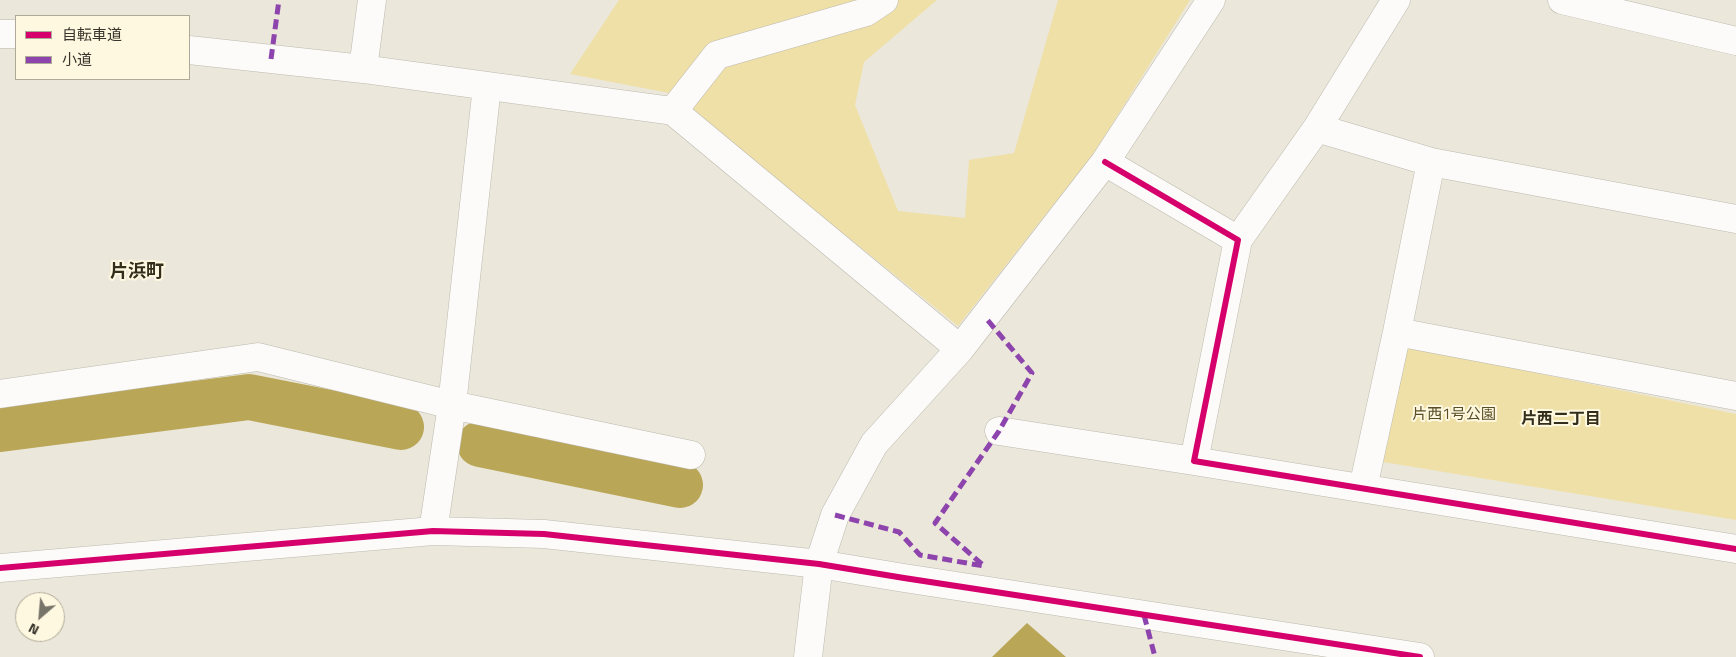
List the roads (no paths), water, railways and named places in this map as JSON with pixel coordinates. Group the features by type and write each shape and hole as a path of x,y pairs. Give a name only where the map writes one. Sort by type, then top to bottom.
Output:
{"street":[{"path":"363,70 372,0"},
{"path":"673,111 717,55 866,12 884,0"},
{"path":"808,657 819,564 835,515 874,444 960,349 1105,162 1211,0"},
{"path":"1194,461 1238,240 1317,128 1396,0"},
{"path":"1562,0 1736,41"},
{"path":"0,34 15,34"},
{"path":"190,50 363,70 673,111 960,349"},
{"path":"433,531 452,406 487,86"},
{"path":"1317,128 1431,162 1736,219"},
{"path":"1105,162 1238,240"},
{"path":"1363,488 1431,162"},
{"path":"1397,332 1736,396"},
{"path":"0,394 258,357 452,406 691,455"},
{"path":"999,431 1736,549"},
{"path":"0,568 433,531 544,534 819,564 1420,657"}],"waterway":[{"path":"0,429 249,397 401,427"},
{"path":"480,444 680,485"}],"district":[{"name":"片浜町","path":"137,273"},
{"name":"片西二丁目","path":"1561,420"}],"park label":[{"name":"片西1号公園","path":"1454,415"}]}
